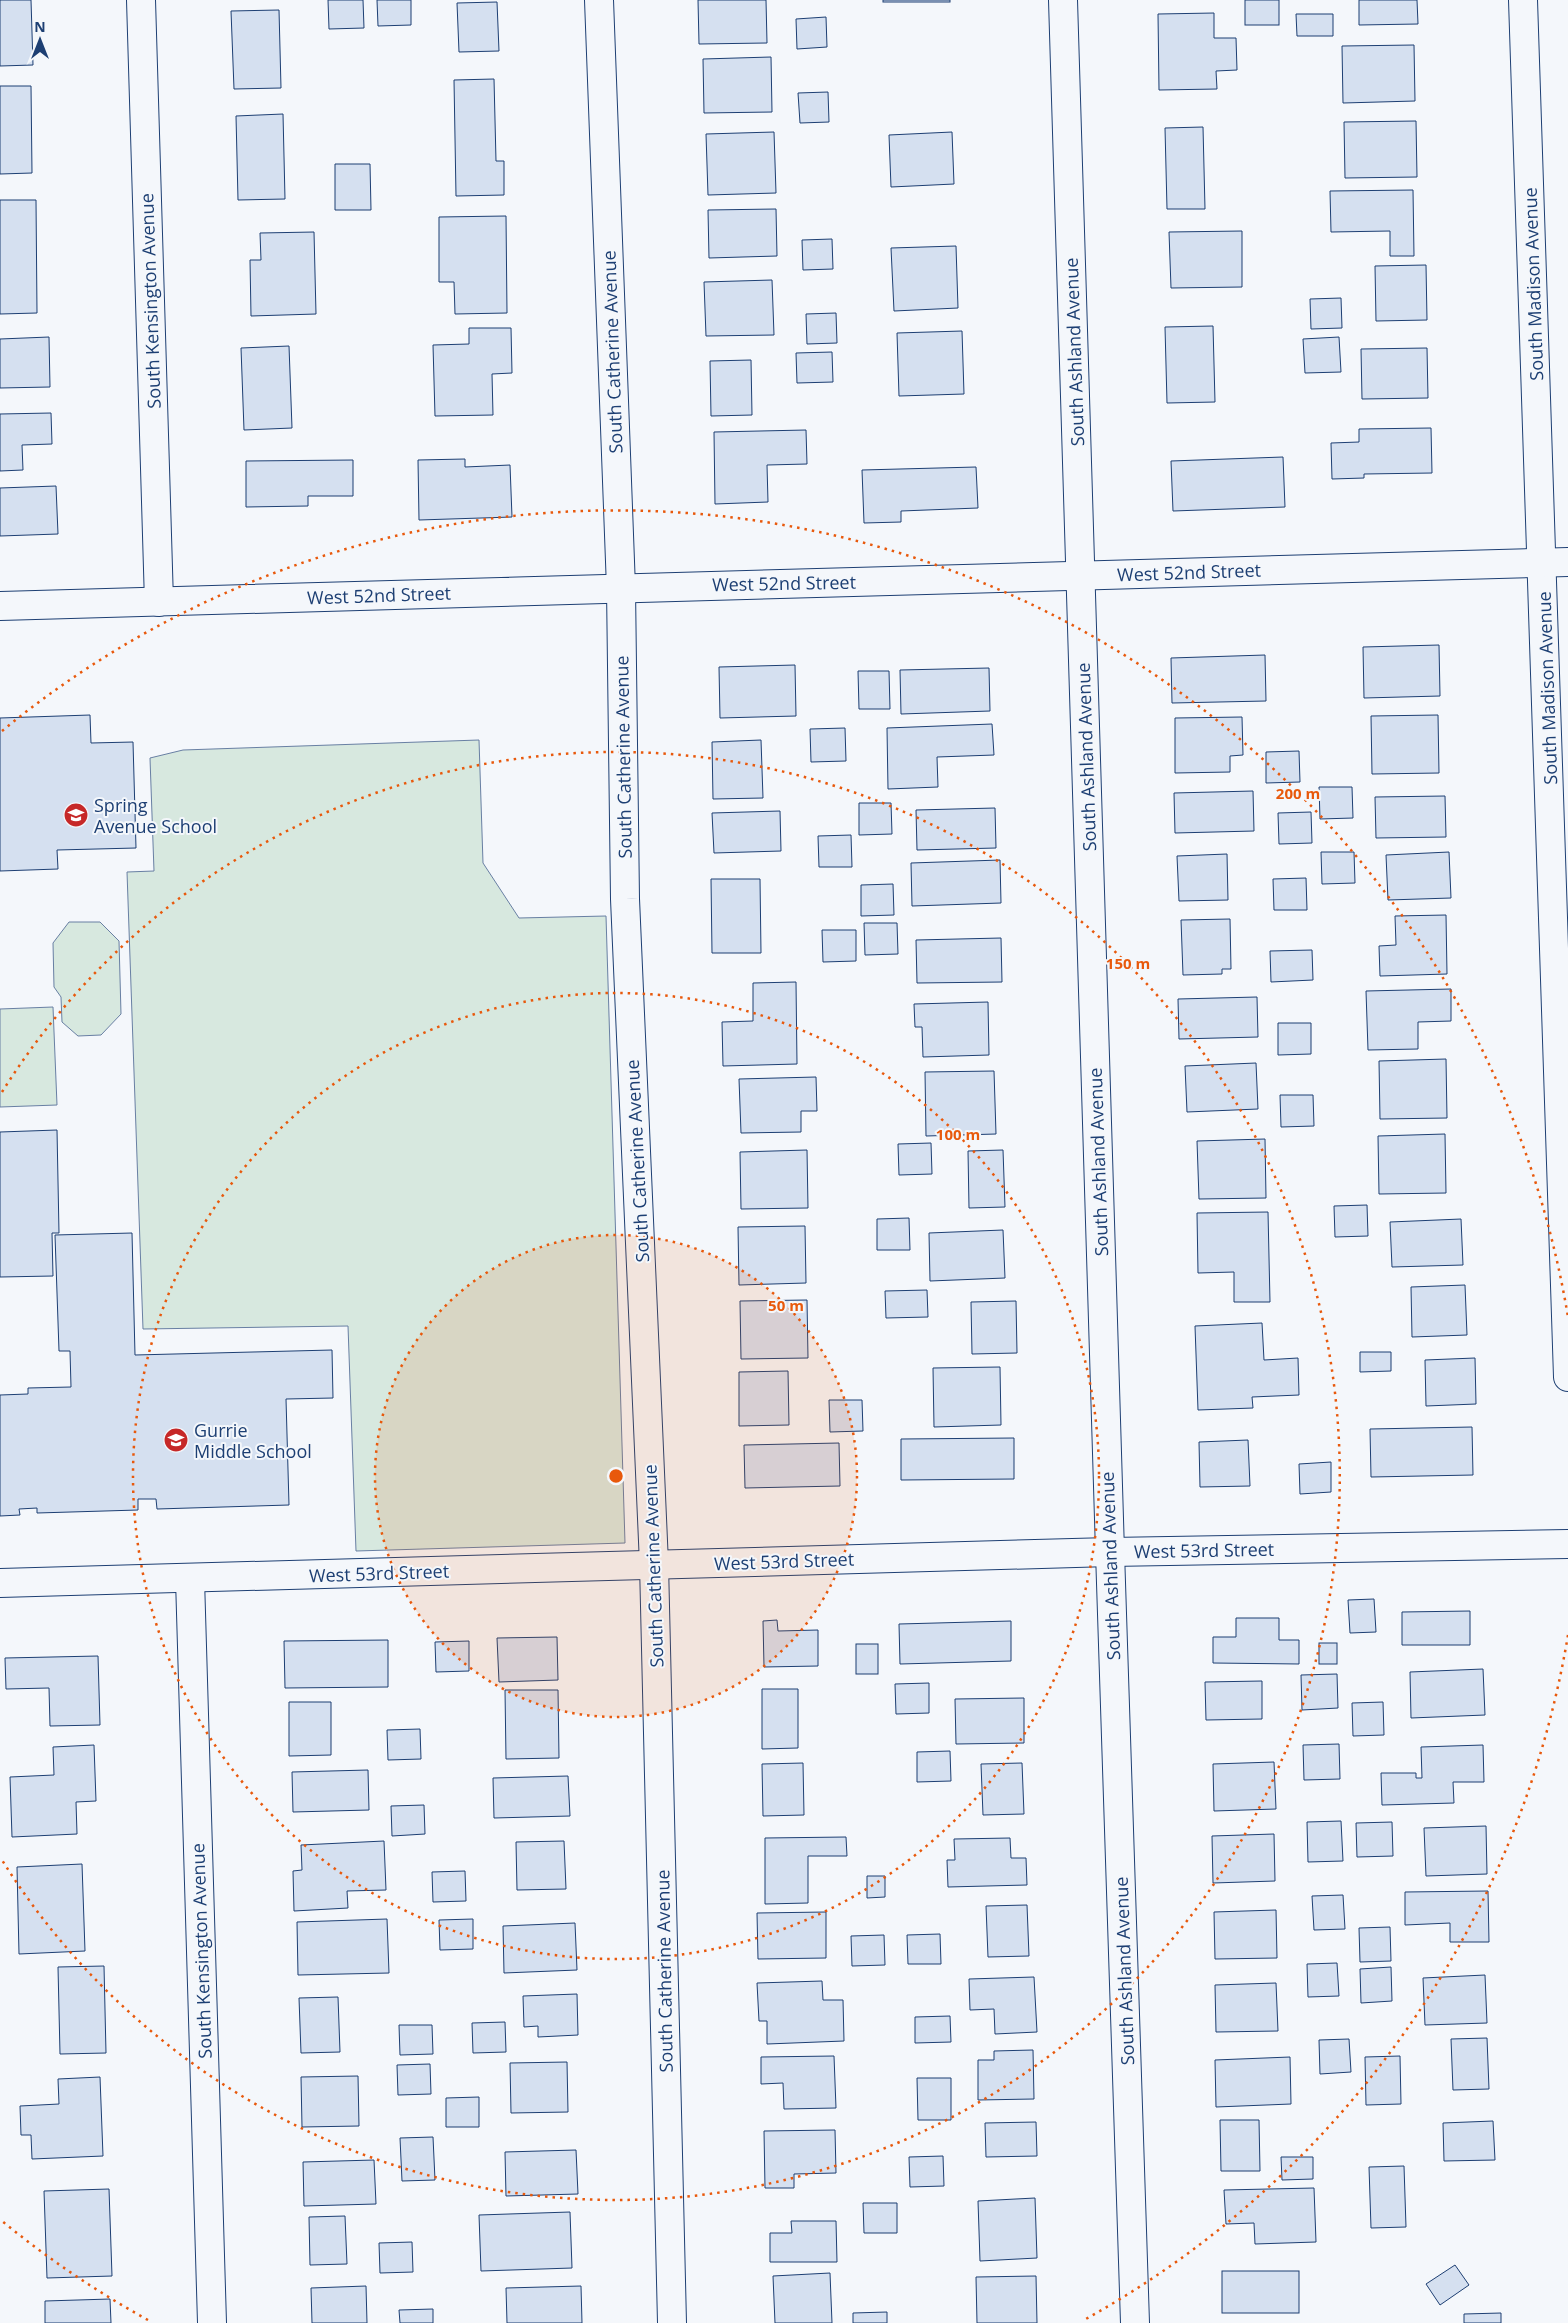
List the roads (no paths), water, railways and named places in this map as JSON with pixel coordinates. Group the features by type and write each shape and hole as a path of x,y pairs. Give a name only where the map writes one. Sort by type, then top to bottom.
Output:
{"street":[{"name":"South Kensington Avenue","path":"141,0 159,602"},
{"name":"South Catherine Avenue","path":"599,0 622,588 625,899 654,1564 672,2323"},
{"name":"South Ashland Avenue","path":"1063,0 1135,2323"},
{"name":"South Madison Avenue","path":"1524,0 1555,562 1568,1377"},
{"name":"West 52nd Street","path":"0,606 1555,562"},
{"name":"West 53rd Street","path":"0,1583 1110,1552 1568,1544"},
{"name":"South Kensington Avenue","path":"190,1579 212,2323"}],"place":[{"name":"Spring Avenue School","path":"76,815"},
{"name":"Gurrie Middle School","path":"176,1440"}]}
